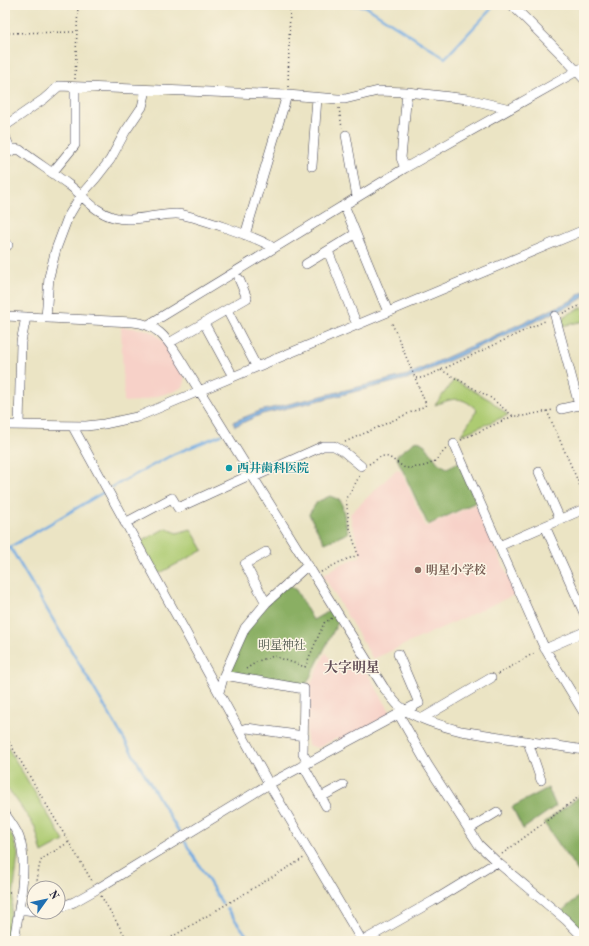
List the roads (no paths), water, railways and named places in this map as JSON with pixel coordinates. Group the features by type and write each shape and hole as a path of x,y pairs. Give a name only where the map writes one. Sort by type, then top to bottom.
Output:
{"street":[{"path":"512,5 581,69 584,79"},
{"path":"148,325 405,168 581,69"},
{"path":"5,126 44,99 59,86 287,95 338,99 345,99 378,91 407,92 474,100 510,109"},
{"path":"52,173 75,145 75,87"},
{"path":"46,318 49,277 56,249 68,218 81,195 110,160 125,132 142,107 146,90"},
{"path":"405,168 401,158 407,92"},
{"path":"245,235 287,95"},
{"path":"312,166 318,98"},
{"path":"346,135 357,197"},
{"path":"5,136 8,152 20,150 70,186 100,212 112,217 129,219 182,214 245,235 268,244 273,248"},
{"path":"344,206 388,312"},
{"path":"5,425 73,427 104,424 137,417 584,230"},
{"path":"306,264 355,234"},
{"path":"328,250 355,319"},
{"path":"169,343 247,298 239,279"},
{"path":"227,310 254,362"},
{"path":"5,316 133,322 148,325 169,343 253,475 384,688 401,711 427,764 479,844 566,920 584,938"},
{"path":"555,316 581,404 561,409"},
{"path":"19,425 21,342 26,317"},
{"path":"204,323 230,372"},
{"path":"73,427 269,784 362,941 433,901 496,860"},
{"path":"454,444 545,648 584,713"},
{"path":"125,523 172,498 178,508 184,504 323,446 334,446 343,451 361,466"},
{"path":"539,472 560,519"},
{"path":"499,546 584,509"},
{"path":"545,526 584,613"},
{"path":"266,552 245,564 266,603"},
{"path":"219,692 224,675 245,628 266,603 308,565"},
{"path":"545,648 584,632"},
{"path":"66,905 97,889 269,784 419,702 398,654"},
{"path":"224,675 304,689 303,754 326,806"},
{"path":"423,718 491,678"},
{"path":"401,711 445,727 462,731 584,750"},
{"path":"240,730 247,728 304,736"},
{"path":"528,742 541,780"},
{"path":"321,797 344,785"},
{"path":"469,829 497,812"},
{"path":"5,814 19,836 23,854 19,909 14,941"},
{"path":"19,909 26,910"}],"water":[{"path":"584,292 584,297 573,304 411,378 262,414 235,426 233,422 260,411 408,375 575,299 579,294"}],"waterway":[{"path":"349,5 365,6 445,58 495,5"},
{"path":"112,487 174,454 221,435"},
{"path":"5,550 104,492"},
{"path":"10,547 179,832"},
{"path":"185,842 222,903"},
{"path":"227,909 251,941"}],"place":[{"name":"西井歯科医院","path":"229,468"},
{"name":"明星小学校","path":"418,570"}],"district":[{"name":"大字明星","path":"352,667"}],"park label":[{"name":"明星神社","path":"282,645"}]}
